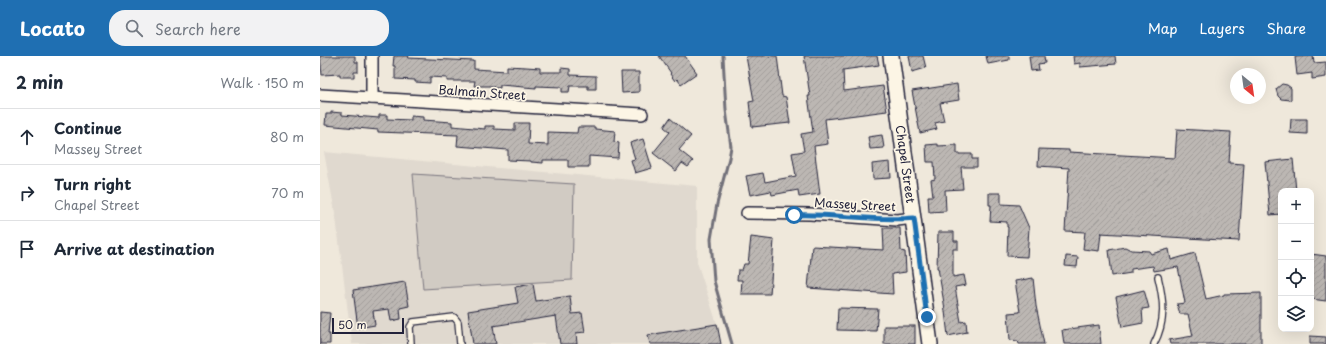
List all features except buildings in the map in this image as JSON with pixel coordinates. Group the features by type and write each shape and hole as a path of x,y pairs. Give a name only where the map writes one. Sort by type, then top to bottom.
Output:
{"street":[{"path":"372,56 372,98"},
{"name":"Chapel Street","path":"891,56 930,344"},
{"name":"Balmain Street","path":"320,95 642,114"},
{"name":"Massey Street","path":"747,213 810,214 897,220 914,218"}],"lane":[{"path":"1154,344 1164,314 1163,299 1158,277"},
{"path":"412,344 410,327 414,322 454,317 458,322 460,344"}],"shaded area":[{"path":"324,152 697,186 697,262 717,324 721,344 352,344 336,218"},
{"path":"413,174 574,184 572,280 423,289"}],"waterway":[{"path":"723,56 726,110 731,147 717,204 711,239 714,281 732,344"}],"route":[{"path":"794,215 810,214 897,220 914,218 927,317"}]}
